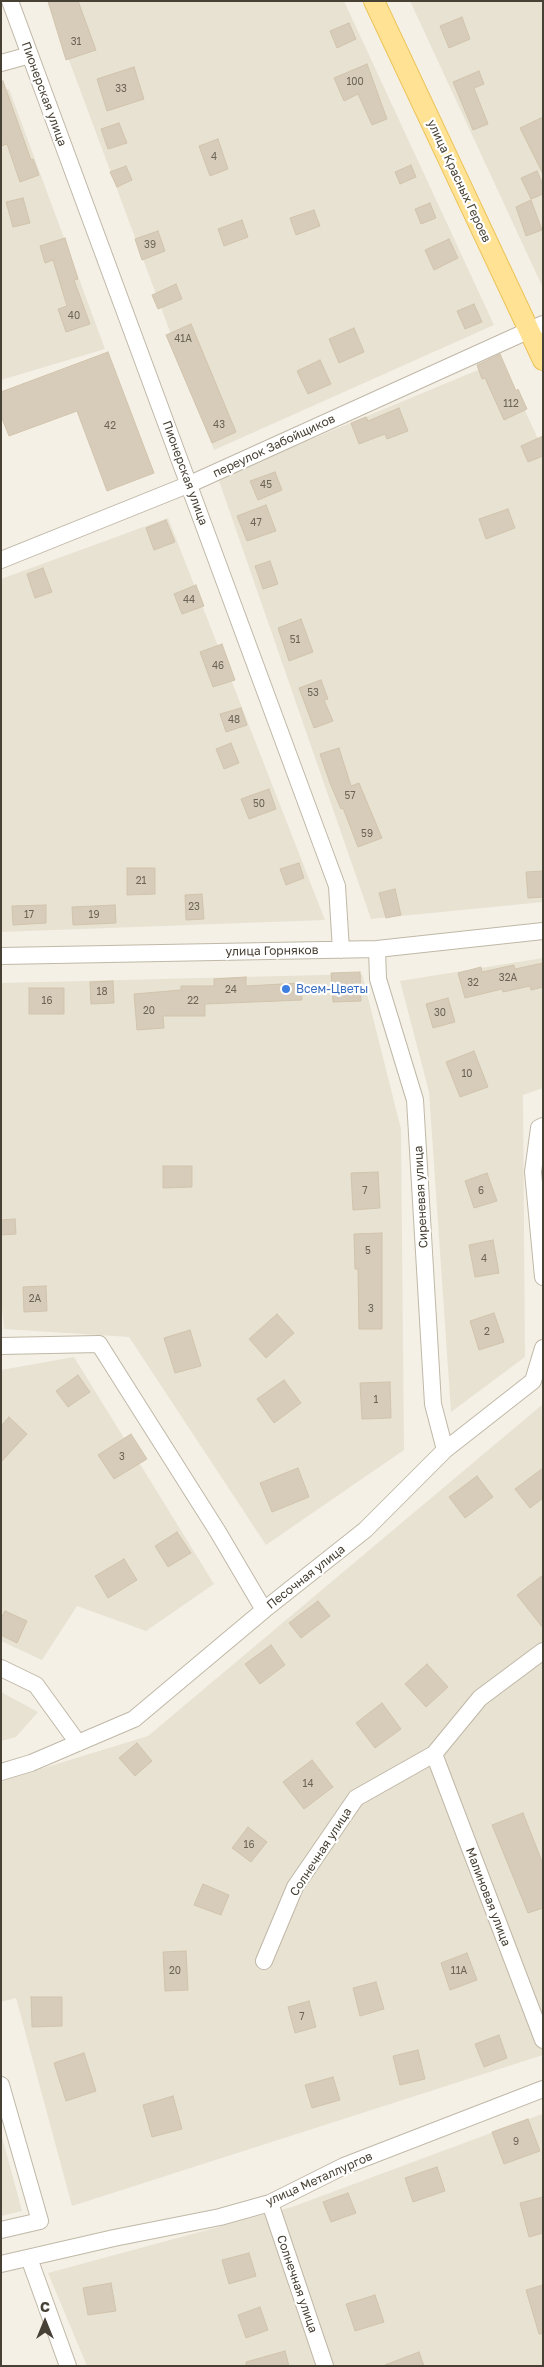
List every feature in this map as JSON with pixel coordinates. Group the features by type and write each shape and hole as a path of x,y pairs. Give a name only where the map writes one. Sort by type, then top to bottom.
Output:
{"main road":[{"name":"улица Красных Героев","path":"374,1 536,327 543,360"}],"street":[{"name":"Пионерская улица","path":"10,1 337,886 341,950"},
{"path":"1,63 30,55"},
{"name":"переулок Забойщиков","path":"1,560 190,484 536,327"},
{"name":"улица Горняков","path":"1,956 377,949 543,932"},
{"name":"Сиреневая улица","path":"377,949 378,979 416,1100 433,1404 445,1450"},
{"path":"543,1126 538,1128 533,1172 543,1277"},
{"path":"1,1346 99,1344 218,1532 264,1610"},
{"name":"Песочная улица","path":"1,1772 31,1763 134,1719 264,1610 365,1530 445,1450 533,1381 543,1348"},
{"name":"Солнечная улица","path":"264,1961 295,1887 356,1798 434,1754 480,1698 543,1651"},
{"path":"1,1668 36,1685 78,1743"},
{"name":"Малиновая улица","path":"434,1754 543,2040"},
{"path":"1,2085 40,2221 1,2230"},
{"name":"улица Металлургов","path":"1,2264 114,2238 220,2217 270,2203 344,2166 543,2089"},
{"name":"Солнечная улица","path":"270,2203 325,2366"},
{"path":"29,2258 68,2366"}],"shaded area":[{"path":"47,1 344,1 494,325 214,450"},
{"path":"410,1 543,1 543,288"},
{"path":"9,89 105,349 1,380 1,90"},
{"path":"502,360 543,450 543,902 371,919 218,478"},
{"path":"168,518 325,920 1,932 1,579"},
{"path":"543,958 543,1088 523,1095 525,1357 451,1412 429,1092 400,981"},
{"path":"362,974 401,1129 404,1450 266,1545 129,1337 4,1329 1,1296 1,983"},
{"path":"74,1357 214,1584 146,1631 77,1606 42,1660 1,1641 1,1370"},
{"path":"543,1404 543,2055 72,2206 16,1998 1,2002 1,1781 148,1736"},
{"path":"1,1692 38,1712 16,1737 1,1741"},
{"path":"542,2114 543,2366 87,2366 48,2273 292,2207"},
{"path":"1,2133 22,2211 1,2216"}],"building":[{"path":"48,1 78,1 96,50 66,60"},
{"path":"462,17 470,39 449,48 440,26"},
{"path":"349,23 356,39 337,48 330,31"},
{"path":"367,64 387,119 372,125 358,94 344,101 334,78"},
{"path":"134,67 144,99 107,111 97,79"},
{"path":"479,71 484,84 474,88 488,124 473,130 453,82"},
{"path":"3,81 31,160 33,159 39,175 20,182 7,144 1,146 1,82"},
{"path":"543,117 543,174 520,128"},
{"path":"119,123 127,143 108,149 101,129"},
{"path":"218,139 228,169 210,176 199,146"},
{"path":"411,165 416,177 400,184 395,172"},
{"path":"126,166 132,180 117,187 110,172"},
{"path":"537,171 543,185 543,194 531,199 521,178"},
{"path":"23,198 30,223 13,227 6,202"},
{"path":"531,200 542,230 526,236 516,207"},
{"path":"430,203 436,218 421,224 415,209"},
{"path":"314,210 320,226 296,235 290,218"},
{"path":"242,220 248,237 224,246 218,229"},
{"path":"158,231 165,251 142,260 135,239"},
{"path":"65,238 78,279 74,280 90,324 66,332 58,309 67,306 53,260 45,263 40,246"},
{"path":"449,239 458,258 434,270 425,250"},
{"path":"176,284 182,299 158,309 152,295"},
{"path":"474,304 482,322 465,329 457,311"},
{"path":"191,324 236,432 212,443 166,335"},
{"path":"354,328 364,352 339,363 329,339"},
{"path":"108,352 154,473 107,491 77,411 9,436 1,416 1,392"},
{"path":"500,354 516,391 518,389 527,409 504,420 485,378 482,379 477,365"},
{"path":"320,360 331,384 308,394 297,371"},
{"path":"399,408 408,431 387,439 385,434 359,444 351,423 366,417 368,421"},
{"path":"543,436 543,456 528,462 521,446"},
{"path":"275,472 282,490 258,500 250,481"},
{"path":"266,505 276,531 247,541 237,516"},
{"path":"508,509 515,528 486,539 479,519"},
{"path":"166,520 175,542 154,550 146,528"},
{"path":"270,561 278,584 263,589 255,566"},
{"path":"43,568 52,592 35,598 27,574"},
{"path":"196,585 204,606 182,614 174,594"},
{"path":"301,619 313,652 289,661 278,628"},
{"path":"222,644 235,680 213,687 200,652"},
{"path":"321,680 328,699 324,700 333,721 314,728 299,688"},
{"path":"241,708 247,725 226,732 220,714"},
{"path":"231,743 239,763 224,769 216,749"},
{"path":"339,748 351,786 359,783 382,838 358,847 343,808 341,809 330,783 320,754"},
{"path":"269,789 276,809 249,819 241,799"},
{"path":"299,863 304,878 286,885 280,869"},
{"path":"127,868 155,868 155,894 127,895"},
{"path":"543,871 543,897 528,898 526,872"},
{"path":"395,889 401,915 386,918 379,893"},
{"path":"202,894 204,919 186,920 185,895"},
{"path":"46,905 46,923 13,925 12,906"},
{"path":"115,905 116,923 73,925 72,907"},
{"path":"543,963 543,987 531,990 530,986 503,992 502,989 465,998 458,973 481,967 482,972 514,965 515,969"},
{"path":"360,972 361,1001 333,1002 331,973"},
{"path":"246,977 246,986 301,983 302,1000 205,1004 205,1016 163,1016 164,1028 137,1030 134,994 181,990 181,986 214,986 214,979"},
{"path":"113,981 114,1003 91,1004 90,982"},
{"path":"29,988 64,988 64,1014 29,1014"},
{"path":"448,998 455,1022 433,1028 426,1004"},
{"path":"474,1051 488,1087 460,1097 446,1062"},
{"path":"163,1166 192,1166 192,1187 163,1188"},
{"path":"378,1172 380,1208 353,1210 351,1173"},
{"path":"487,1173 497,1201 474,1208 465,1181"},
{"path":"15,1219 16,1234 1,1235 1,1220"},
{"path":"382,1233 382,1329 359,1329 358,1269 355,1269 354,1234"},
{"path":"493,1240 499,1273 475,1277 469,1245"},
{"path":"46,1286 47,1311 24,1312 23,1287"},
{"path":"494,1313 504,1342 479,1350 470,1321"},
{"path":"277,1314 294,1333 266,1358 249,1339"},
{"path":"190,1330 201,1366 175,1373 164,1338"},
{"path":"78,1375 90,1392 68,1407 56,1391"},
{"path":"284,1380 301,1403 274,1423 257,1399"},
{"path":"390,1382 391,1418 362,1419 360,1383"},
{"path":"9,1417 27,1434 1,1462 1,1426"},
{"path":"131,1434 147,1459 114,1479 98,1455"},
{"path":"298,1468 309,1497 272,1512 260,1483"},
{"path":"543,1468 543,1498 530,1508 515,1489"},
{"path":"477,1476 493,1497 465,1518 449,1497"},
{"path":"177,1532 191,1553 168,1567 155,1546"},
{"path":"124,1559 137,1580 108,1598 95,1576"},
{"path":"543,1575 543,1628 517,1595"},
{"path":"318,1601 330,1616 301,1638 289,1623"},
{"path":"5,1611 27,1621 17,1643 1,1635 1,1618"},
{"path":"271,1645 285,1665 260,1684 245,1664"},
{"path":"427,1664 448,1687 426,1707 405,1684"},
{"path":"382,1703 401,1729 375,1748 356,1723"},
{"path":"137,1743 152,1761 135,1776 119,1758"},
{"path":"312,1760 333,1787 304,1809 283,1782"},
{"path":"523,1813 543,1864 543,1908 528,1913 492,1825"},
{"path":"248,1827 267,1842 251,1862 232,1848"},
{"path":"203,1884 229,1895 221,1915 194,1905"},
{"path":"186,1951 188,1990 165,1991 163,1952"},
{"path":"467,1953 477,1980 450,1990 441,1963"},
{"path":"376,1982 384,2009 360,2016 353,1988"},
{"path":"31,1997 62,1997 62,2026 32,2027"},
{"path":"309,2001 316,2027 295,2033 288,2007"},
{"path":"499,2035 507,2058 484,2067 475,2044"},
{"path":"418,2050 425,2079 400,2085 393,2056"},
{"path":"84,2053 96,2091 66,2101 54,2063"},
{"path":"333,2077 340,2100 312,2108 305,2085"},
{"path":"173,2096 182,2129 152,2137 143,2105"},
{"path":"528,2119 540,2151 504,2164 492,2132"},
{"path":"437,2167 445,2191 413,2202 405,2178"},
{"path":"348,2193 356,2213 331,2222 323,2202"},
{"path":"543,2197 543,2233 529,2237 520,2203"},
{"path":"249,2253 256,2276 229,2284 222,2260"},
{"path":"111,2283 116,2311 88,2315 83,2288"},
{"path":"543,2285 543,2334 539,2334 526,2290"},
{"path":"375,2295 384,2322 355,2331 346,2304"},
{"path":"260,2307 268,2330 246,2338 238,2315"},
{"path":"285,2351 289,2366 246,2366 246,2362"},
{"path":"419,2352 424,2366 385,2366 385,2365"}],"place":[{"name":"Всем-Цветы","path":"286,989"}]}
